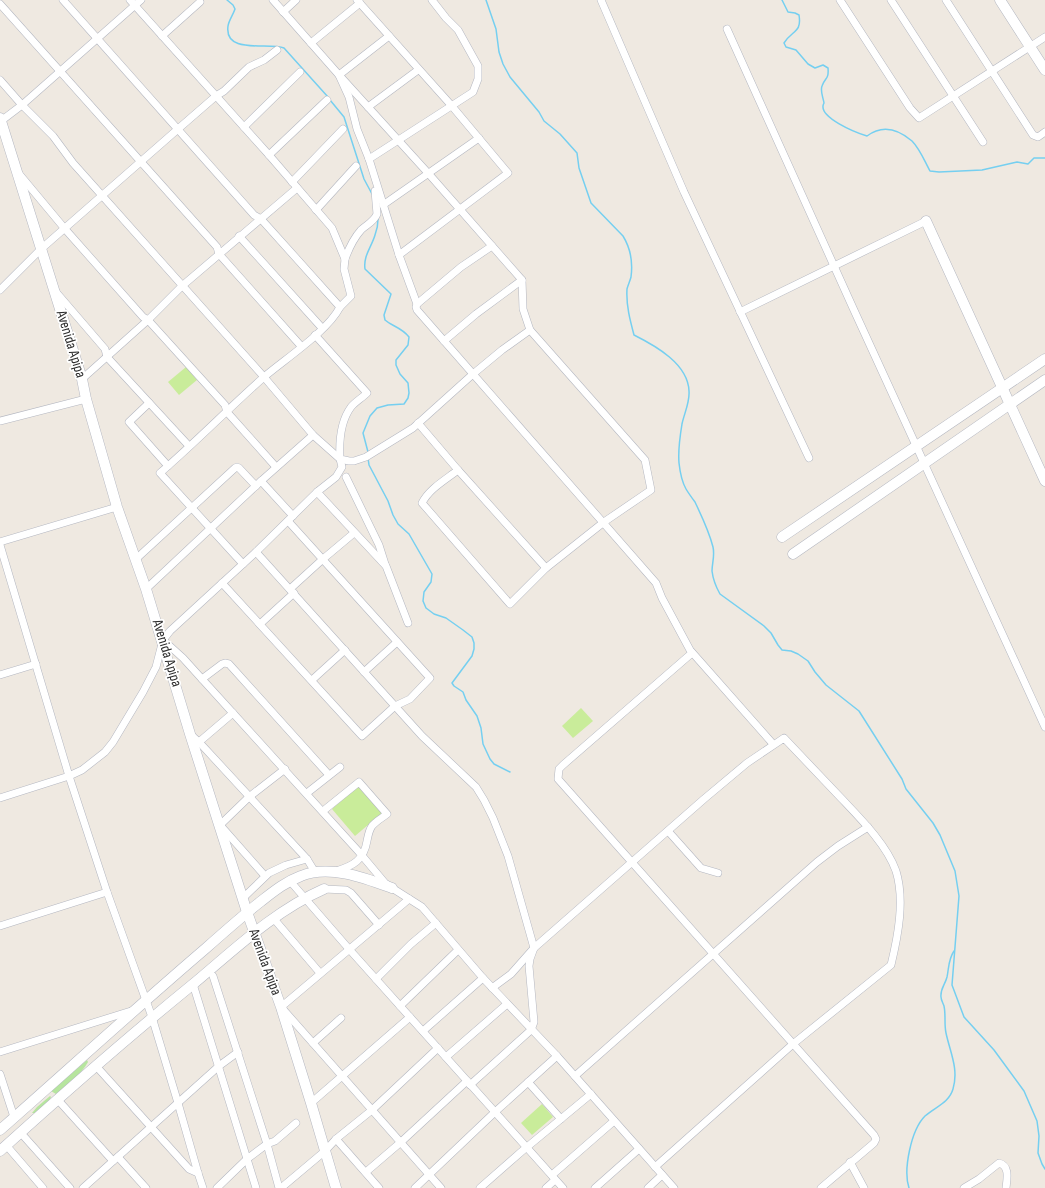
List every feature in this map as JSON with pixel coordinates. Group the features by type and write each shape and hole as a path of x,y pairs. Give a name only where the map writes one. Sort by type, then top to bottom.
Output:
{"street":[{"path":"64,0 254,215 261,219 340,307"},
{"path":"0,119 22,105 98,38 132,3 141,0"},
{"path":"273,0 522,280 523,308 530,330 645,460 651,490 604,522 546,568 510,604 422,503 428,494 458,470"},
{"path":"283,12 296,0"},
{"path":"369,159 472,92 478,79 478,66 458,30 432,0"},
{"path":"601,0 684,192 809,458"},
{"path":"840,0 910,108 919,118 1045,37"},
{"path":"891,0 983,142"},
{"path":"946,0 1033,135 1038,136 1045,132"},
{"path":"1000,0 1045,70"},
{"path":"162,36 200,2"},
{"path":"311,42 359,2 418,70 451,105 508,173 399,255"},
{"path":"132,3 269,155 332,228 345,259"},
{"path":"0,4 142,161 217,247 219,254 301,346"},
{"path":"727,29 833,265 1045,727"},
{"path":"339,75 389,36"},
{"path":"0,290 41,249 216,96 224,91 249,67 264,60 277,50"},
{"path":"368,107 418,70"},
{"path":"244,128 300,72"},
{"path":"339,75 349,96 357,129 369,159 399,255 417,304 417,310 656,583 662,598 692,653 773,744"},
{"path":"0,80 22,105 53,136 73,163 313,434 340,459 348,461 366,456 418,423 473,374 502,350 530,330"},
{"path":"269,155 327,100"},
{"name":"Avenida Apipa","path":"0,119 82,379 86,399 117,507 136,558 163,640 190,734 247,912 281,1007 336,1188"},
{"path":"82,379 148,320 182,286 239,236 261,219 295,185 343,129"},
{"path":"383,205 479,138"},
{"path":"316,210 356,166"},
{"path":"17,171 64,229 225,405 227,412 276,467"},
{"path":"242,564 160,473 264,377 315,336 336,315 340,307 351,296 344,269 345,259 350,244 371,222 376,214 375,179"},
{"path":"740,312 926,220 1045,481"},
{"path":"239,236 322,328"},
{"path":"417,304 461,267 492,246"},
{"path":"444,341 476,314 522,280"},
{"path":"54,289 105,349 107,357 189,446"},
{"path":"0,798 70,776 100,756 113,742 143,692 156,667 163,640 317,492 339,473 342,467 339,443 347,414 353,405 368,393 315,336"},
{"path":"782,537 1045,359"},
{"path":"793,554 1045,380"},
{"path":"0,421 86,399"},
{"path":"149,403 129,422 168,466"},
{"path":"418,423 546,568"},
{"path":"146,588 313,434"},
{"path":"136,558 237,467 258,484 430,678 410,699 395,706 362,736 222,583"},
{"path":"346,477 378,545 408,623"},
{"path":"317,492 386,566"},
{"path":"0,542 117,507"},
{"path":"260,624 323,559 354,533"},
{"path":"0,545 70,776 107,892 152,1018 203,1188"},
{"path":"256,552 422,736 476,787 493,818 508,856 534,948 529,966 534,1026 366,1172"},
{"path":"163,640 183,658 285,769 378,875 392,888 422,907 483,978 557,1056 674,1188"},
{"path":"364,672 397,642"},
{"path":"312,680 345,650"},
{"path":"692,653 563,765 559,769 558,779 874,1135 876,1139 874,1143 821,1188"},
{"path":"202,679 225,662 229,664 329,775"},
{"path":"0,675 36,664"},
{"path":"199,742 233,713"},
{"path":"190,734 307,859 315,872"},
{"path":"492,988 511,974 534,948 747,763 784,738 868,827 889,856 896,870 899,886 900,905 895,949 891,965 794,1044 655,1167"},
{"path":"307,794 340,766"},
{"path":"265,876 220,825 249,797 285,769"},
{"path":"323,811 359,782 387,814 372,826 366,848 362,856 350,867 330,872"},
{"path":"575,1076 817,862 838,846 868,827"},
{"path":"668,831 701,868 718,872"},
{"path":"243,898 265,876 286,865 307,859"},
{"path":"0,1130 145,1000 247,912 278,888 301,875 315,872 330,872 362,876 392,888"},
{"path":"290,881 410,1018 563,1188"},
{"path":"43,1188 3,1148 152,1018 254,933 304,898 324,889 346,890 351,893 378,925"},
{"path":"0,926 107,892"},
{"path":"409,899 281,1007 442,1188"},
{"path":"274,919 320,973"},
{"path":"376,979 411,944 436,923"},
{"path":"400,1006 458,950"},
{"path":"213,976 280,1188 372,1110 438,1048"},
{"path":"423,1031 483,978"},
{"path":"193,984 256,1188"},
{"path":"446,1058 507,1004"},
{"path":"0,1052 135,1010"},
{"path":"313,1043 341,1018"},
{"path":"311,1103 410,1018"},
{"path":"86,1187 219,1066 238,1052"},
{"path":"415,1188 494,1112 557,1056"},
{"path":"96,1066 150,1128 189,1169 198,1173"},
{"path":"0,1074 14,1117"},
{"path":"528,1082 562,1119"},
{"path":"480,1188 591,1094"},
{"path":"58,1100 146,1188"},
{"path":"546,1188 553,1177 614,1121"},
{"path":"217,1188 247,1159 267,1144 275,1141 296,1123"},
{"path":"20,1132 70,1188"},
{"path":"336,1139 379,1188"},
{"path":"595,1188 639,1149"},
{"path":"850,1162 864,1188"},
{"path":"964,1188 979,1179 999,1163 1002,1163 1007,1172 1006,1188"},
{"path":"648,1188 662,1175"}],"green space":[{"path":"186,367 197,380 179,395 168,382"},
{"path":"581,708 593,721 573,738 562,726"},
{"path":"358,786 382,813 355,836 332,809"},
{"path":"87,1060 88,1062 85,1066 69,1084 56,1094 51,1091"},
{"path":"50,1096 49,1101 35,1113 32,1113 37,1107"},
{"path":"542,1104 553,1117 532,1135 521,1123"}],"waterway":[{"path":"227,0 235,9 228,26 229,35 233,41 249,46 284,48 328,97"},
{"path":"486,0 496,29 499,52 510,77 539,112 544,121 560,134 577,153 579,168 591,203 623,236 628,246 632,266 631,277 627,289 627,301 634,335 661,350 677,364 687,381 689,395 680,438 680,470 682,480 688,493 695,502 713,547 714,553 712,574 720,594 764,626 771,633 782,650 791,651 808,661 826,685 859,711 902,779 906,789 933,823 940,835 955,871 959,896 952,985 964,1017 994,1050 1024,1091 1037,1121 1039,1136 1038,1153 1045,1169"},
{"path":"782,0 788,12 799,15 800,21 796,31 784,43 786,47 796,50 808,64 815,68 823,65 828,68 827,77 821,88 824,103 823,108 826,114 839,124 867,136 873,132 885,129 901,133 915,144 930,171 982,170 1017,162 1028,164 1034,158 1045,158"},
{"path":"330,100 344,117 364,179 372,194"},
{"path":"368,452 363,433 370,416 377,408 388,405 404,404 409,393 408,383 400,374 396,365 396,360 408,345 409,337 403,331 385,320 384,315 391,294 365,269 365,260 376,233 378,219"},
{"path":"368,458 369,465 388,501 393,515 398,524 409,534 432,574 431,582 424,592 423,601 426,608 434,614 446,618 472,637 474,643 472,656 452,683 463,692 466,700 477,716 481,728 483,744 490,759 494,764 510,772"},
{"path":"909,1188 907,1171 912,1140 920,1122 925,1116 948,1098 955,1082 953,1061 945,1026 945,1009 941,999 942,989 954,951"}]}
